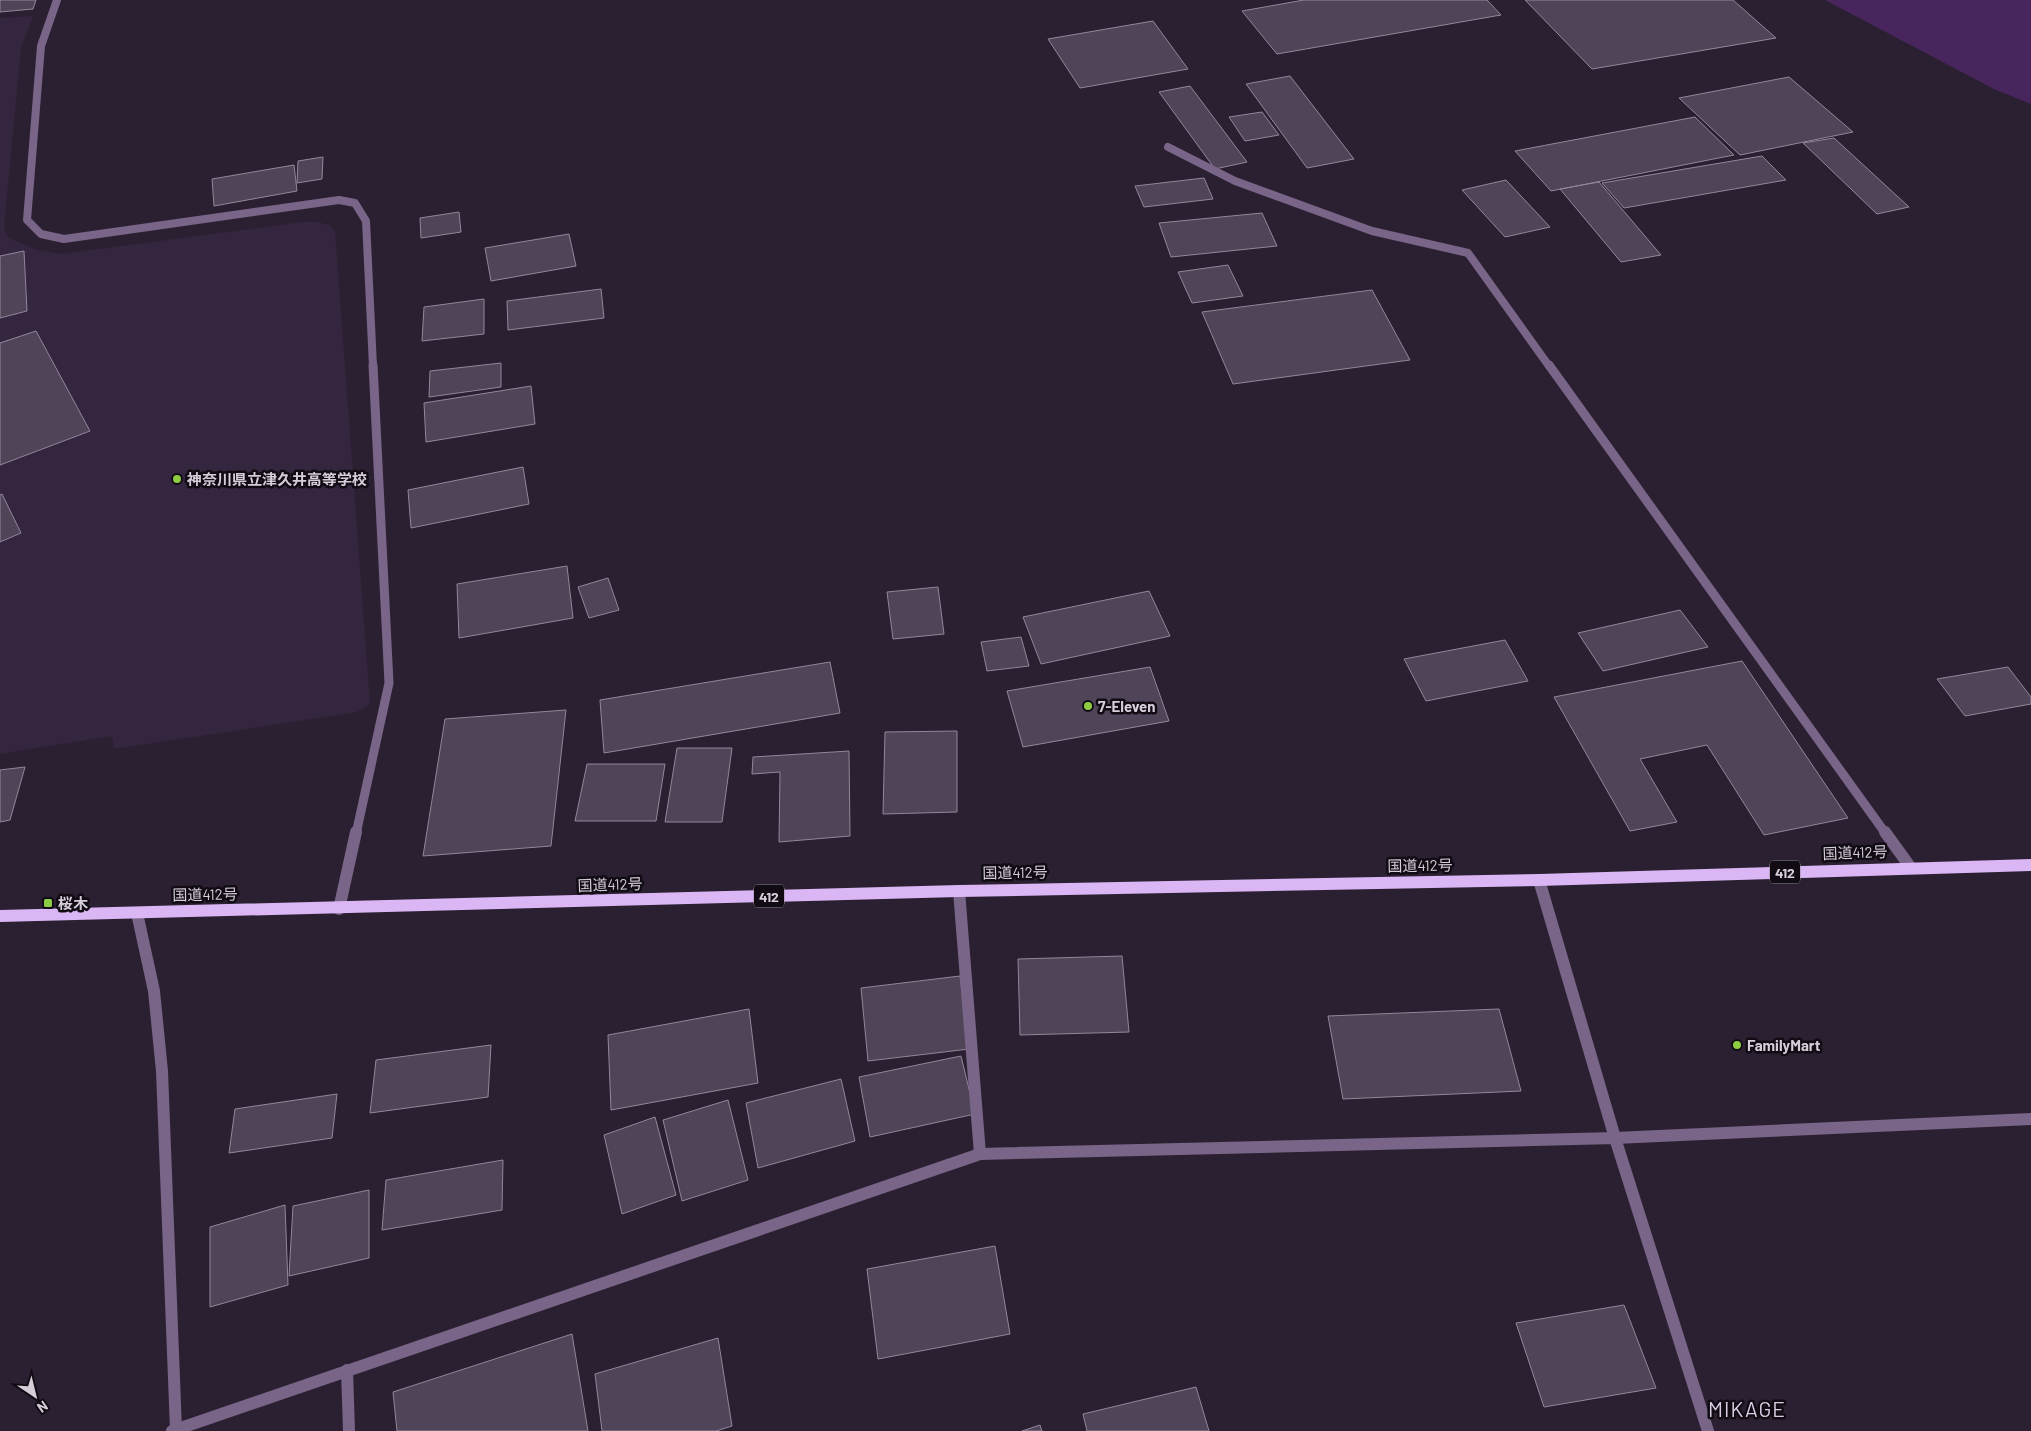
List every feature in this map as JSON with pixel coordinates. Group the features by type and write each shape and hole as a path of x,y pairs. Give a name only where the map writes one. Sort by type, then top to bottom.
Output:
{"highway":[{"name":"国道412号","path":"0,916 339,909 959,891 1539,880 2031,865"}],"street":[{"path":"57,0 41,46 27,220 41,234 64,239 339,200 356,202 366,221 390,683 339,909"},
{"path":"1168,147 1235,181 1372,231 1468,253 1911,868"},
{"path":"1539,880 1615,1138 1708,1431"},
{"path":"959,891 980,1154"},
{"path":"137,912 149,954 165,1088 174,1430 980,1154 1615,1138 2031,1119"},
{"path":"347,1370 350,1431"}],"shaded area":[{"path":"1825,0 2031,0 2031,104 1994,89"},
{"name":"神奈川県立津久井高等学校","path":"33,16 21,48 4,228 8,237 34,249 61,254 303,222 317,222 329,225 335,231 370,704 357,712 114,749 112,736 0,754 0,18"}],"building":[{"path":"0,0 36,0 33,9 0,12"},
{"path":"1304,0 1487,0 1501,15 1277,54 1242,11"},
{"path":"1525,0 1733,0 1776,38 1592,69"},
{"path":"1153,21 1188,69 1080,88 1048,39"},
{"path":"1290,76 1354,159 1307,168 1246,84"},
{"path":"1789,77 1853,132 1740,155 1679,98"},
{"path":"1190,86 1247,162 1215,169 1159,92"},
{"path":"1262,112 1279,135 1245,141 1229,117"},
{"path":"1695,117 1734,155 1551,191 1515,151"},
{"path":"1834,138 1909,207 1877,214 1803,143"},
{"path":"1762,156 1786,180 1624,208 1602,183"},
{"path":"323,157 322,179 297,183 298,161"},
{"path":"294,165 297,191 214,206 212,179"},
{"path":"1204,178 1213,199 1144,207 1135,186"},
{"path":"1506,180 1550,227 1505,237 1462,190"},
{"path":"1599,182 1661,255 1621,262 1560,189"},
{"path":"459,212 461,232 421,238 420,218"},
{"path":"1262,213 1277,246 1171,257 1159,223"},
{"path":"569,234 576,266 491,281 485,248"},
{"path":"24,251 27,311 0,318 0,256"},
{"path":"1228,265 1243,296 1192,303 1178,272"},
{"path":"601,289 604,318 508,330 507,301"},
{"path":"1372,290 1410,360 1233,384 1202,312"},
{"path":"484,299 484,334 422,341 424,307"},
{"path":"36,331 90,431 0,465 0,343"},
{"path":"501,363 501,387 429,397 430,371"},
{"path":"531,386 535,424 426,442 424,403"},
{"path":"523,467 529,504 411,528 408,490"},
{"path":"2,494 21,533 0,542 0,495"},
{"path":"567,566 573,618 459,638 457,584"},
{"path":"608,578 619,610 589,618 578,587"},
{"path":"938,587 944,634 893,639 887,592"},
{"path":"1149,591 1170,636 1041,664 1023,617"},
{"path":"1680,610 1708,647 1603,671 1578,633"},
{"path":"1021,637 1029,666 987,671 981,642"},
{"path":"1505,640 1528,681 1426,701 1404,659"},
{"path":"1742,661 1848,818 1764,835 1707,745 1640,759 1677,822 1630,831 1554,697"},
{"path":"830,662 840,713 604,753 600,700"},
{"name":"7-Eleven","path":"1150,667 1169,721 1023,747 1007,691"},
{"path":"2008,667 2031,697 2031,704 1965,716 1937,679"},
{"path":"566,710 551,846 423,856 445,719"},
{"path":"957,731 957,812 883,814 885,732"},
{"path":"677,748 732,748 722,822 665,822"},
{"path":"849,751 850,836 779,842 780,772 752,774 753,757"},
{"path":"587,764 665,764 656,821 575,821"},
{"path":"25,767 10,820 0,822 0,770"},
{"path":"1122,956 1129,1032 1020,1035 1018,959"},
{"path":"960,976 969,1049 868,1061 861,988"},
{"path":"749,1009 758,1083 611,1110 608,1035"},
{"path":"1499,1009 1521,1091 1343,1099 1328,1016"},
{"path":"491,1045 488,1097 370,1113 376,1060"},
{"path":"961,1056 975,1114 870,1137 859,1077"},
{"path":"841,1079 855,1141 758,1168 746,1103"},
{"path":"337,1094 332,1138 229,1153 235,1109"},
{"path":"728,1100 748,1180 682,1201 663,1120"},
{"path":"655,1117 676,1195 622,1214 604,1135"},
{"path":"503,1160 502,1210 382,1230 386,1180"},
{"path":"369,1190 369,1258 289,1276 293,1206"},
{"path":"285,1205 288,1285 210,1307 210,1227"},
{"path":"995,1246 1010,1334 878,1359 867,1269"},
{"path":"1624,1305 1656,1388 1544,1407 1516,1323"},
{"path":"572,1334 588,1431 397,1431 393,1392"},
{"path":"718,1338 732,1426 716,1431 602,1431 595,1374"},
{"path":"1196,1387 1209,1431 1087,1431 1083,1414"},
{"path":"1040,1425 1042,1431 1022,1431"}],"place":[{"name":"神奈川県立津久井高等学校","path":"177,479"},
{"name":"7-Eleven","path":"1088,706"},
{"name":"桜木","path":"48,903"},
{"name":"FamilyMart","path":"1737,1045"}],"district":[{"name":"MIKAGE","path":"1747,1408"}]}
